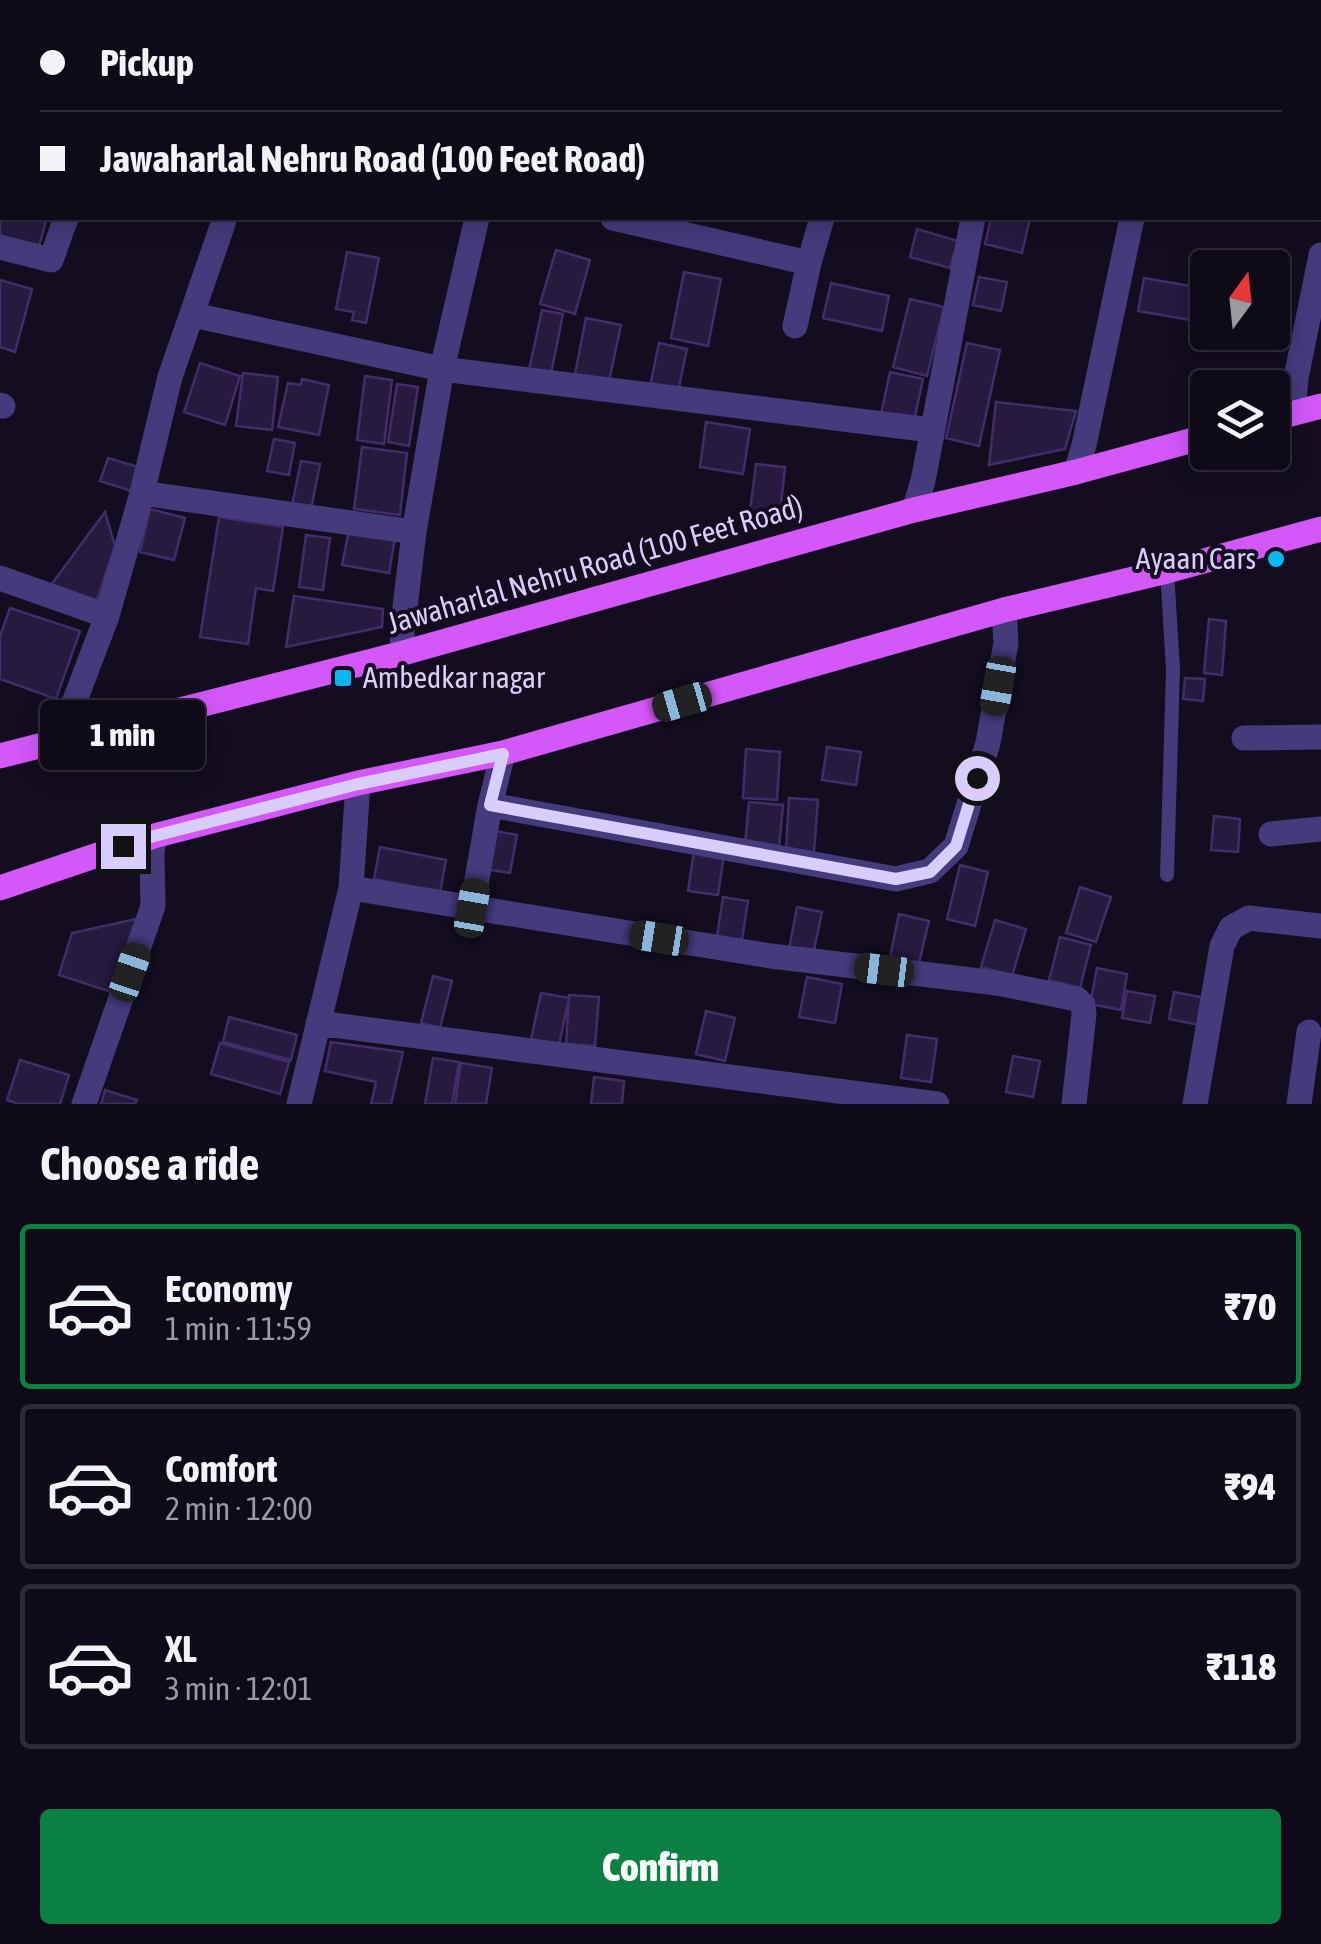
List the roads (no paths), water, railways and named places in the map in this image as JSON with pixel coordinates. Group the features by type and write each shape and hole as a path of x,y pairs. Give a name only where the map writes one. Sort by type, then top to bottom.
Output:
{"main road":[{"path":"1290,414 1321,406"},
{"name":"Jawaharlal Nehru Road (100 Feet Road)","path":"0,756 402,653 914,510 1190,441"},
{"path":"0,888 154,836 358,784 503,754 1004,610 1321,530"}],"street":[{"path":"0,247 52,260 65,220"},
{"path":"74,739 72,708 106,616 170,378 223,220"},
{"path":"402,653 414,532 442,368 477,220"},
{"path":"630,220 809,263"},
{"path":"795,326 821,220"},
{"path":"914,510 923,481 973,220"},
{"path":"1076,472 1132,220"},
{"path":"1290,396 1321,256"},
{"path":"193,315 442,368 932,430"},
{"path":"142,493 414,532"},
{"path":"0,578 106,616"},
{"path":"490,805 896,879 930,872 956,846 988,744 1006,643 1004,610"},
{"path":"1244,738 1321,737"},
{"path":"472,908 503,754"},
{"path":"299,1104 352,888 358,784"},
{"path":"1271,834 1321,828"},
{"path":"84,1104 153,906 154,836"},
{"path":"352,888 771,956 997,983 1077,999 1084,1014 1074,1104"},
{"path":"1196,1104 1222,946 1231,928 1248,918 1321,926"},
{"path":"318,1023 937,1104"},
{"path":"1299,1104 1309,1032"}],"lane":[{"path":"1167,571 1173,670 1167,875"}],"place":[{"name":"Ayaan Cars","path":"1276,559"},
{"name":"Ambedkar nagar","path":"343,678"}]}
